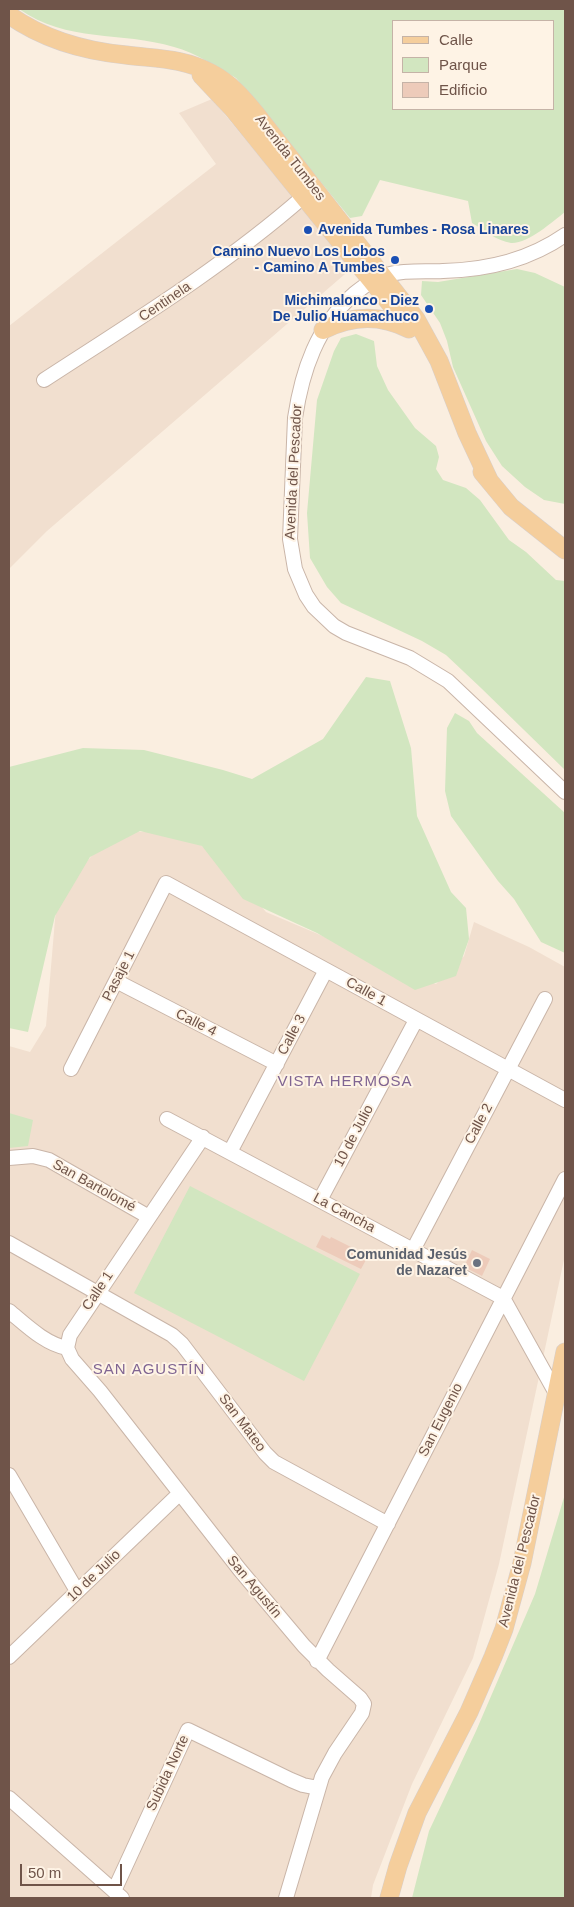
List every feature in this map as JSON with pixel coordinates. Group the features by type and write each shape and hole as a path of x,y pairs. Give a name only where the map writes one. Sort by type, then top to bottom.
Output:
{"main road":[{"name":"Avenida Tumbes","path":"9,14 38,32 72,44 126,55 167,58 188,64 221,79 244,100 377,278 409,329 425,359 457,434 468,454 511,507 565,550"},
{"name":"Avenida Tumbes","path":"188,64 211,84 303,197 416,319 432,347 470,442 489,480"},
{"path":"323,330 344,321 370,318 391,321 409,329"},
{"name":"Avenida del Pescador","path":"389,1898 417,1813 469,1712 504,1629 522,1563 565,1352"}],"street":[{"name":"Centinela","path":"44,380 140,319 215,267 266,229 303,197"},
{"path":"377,278 406,271 461,270 495,266 528,256 565,235"},
{"name":"Avenida del Pescador","path":"377,278 350,298 323,330 306,369 295,418 290,539 295,569 306,595 319,612 334,626 360,639 410,658 448,681 565,792"},
{"name":"Calle 1","path":"166,883 565,1100"},
{"name":"Pasaje 1","path":"71,1069 166,883"},
{"name":"Calle 3","path":"230,1152 326,970"},
{"name":"Calle 4","path":"116,981 277,1064"},
{"name":"Calle 2","path":"413,1250 545,999"},
{"name":"10 de Julio","path":"320,1200 416,1020"},
{"name":"La Cancha","path":"167,1119 503,1298"},
{"name":"Calle 1","path":"67,1348 70,1335 203,1137"},
{"name":"San Bartolomé","path":"9,1158 33,1156 49,1160 149,1217"},
{"name":"San Eugenio","path":"317,1661 565,1179"},
{"name":"San Mateo","path":"9,1243 166,1331 178,1340 265,1453 274,1462 388,1524"},
{"path":"503,1298 557,1395"},
{"path":"9,1311 46,1339 67,1348"},
{"name":"San Agustín","path":"67,1348 72,1359 240,1570 317,1661 360,1698 364,1707 362,1714 335,1753 318,1788 286,1898"},
{"path":"9,1475 77,1591"},
{"name":"10 de Julio","path":"9,1657 179,1494"},
{"name":"Subida Norte","path":"118,1895 188,1730 290,1780 318,1788"},
{"path":"9,1798 118,1895"}],"shaded area":[{"path":"212,99 352,268 47,531 9,569 9,326 216,164 179,113"},
{"path":"114,830 179,834 219,855 266,912 436,984 464,956 474,922 529,947 565,967 565,1255 499,1564 473,1658 412,1784 373,1885 371,1898 9,1898 9,1046 30,1052 46,1026 57,896"}],"green space":[{"path":"19,9 565,9 565,212 532,236 525,240 511,243 496,238 472,223 468,201 380,180 362,216 350,218 236,78 198,57 174,47 154,42 75,32 37,20"},
{"path":"517,269 535,273 565,287 565,504 544,500 525,487 502,466 486,441 453,367 447,341 440,323 421,295 422,281 438,282"},
{"path":"356,334 374,341 377,366 388,390 415,428 436,446 439,457 436,469 443,480 466,488 480,500 509,540 526,552 556,580 565,581 565,770 446,655 422,641 341,603 327,587 310,558 307,513 317,400 334,351 341,338"},
{"path":"366,677 390,681 411,748 417,816 451,892 466,908 469,939 456,976 415,990 317,933 243,899 202,846 140,831 90,857 55,916 28,1032 9,1028 9,767 83,748 144,750 252,779 323,739"},
{"path":"455,713 469,721 477,733 565,813 565,953 541,942 514,899 498,881 451,816 445,791 447,728"},
{"path":"9,1113 33,1120 28,1146 9,1148"},
{"path":"190,1186 360,1274 304,1381 134,1293"},
{"path":"565,1494 565,1898 412,1898 429,1831 476,1731 535,1594"}],"building":[{"path":"322,1235 330,1239 331,1237 359,1251 358,1253 367,1258 361,1269 316,1247"},
{"name":"Comunidad Jesús de Nazaret","path":"472,1250 490,1259 482,1276 464,1267"}],"place":[{"name":"Avenida Tumbes - Rosa Linares","path":"308,230"},
{"name":"Camino Nuevo Los Lobos - Camino A Tumbes","path":"395,260"},
{"name":"Michimalonco - Diez De Julio Huamachuco","path":"429,309"},
{"name":"Comunidad Jesús de Nazaret","path":"477,1263"}],"district":[{"name":"VISTA HERMOSA","path":"345,1082"},
{"name":"SAN AGUSTÍN","path":"149,1370"}]}
